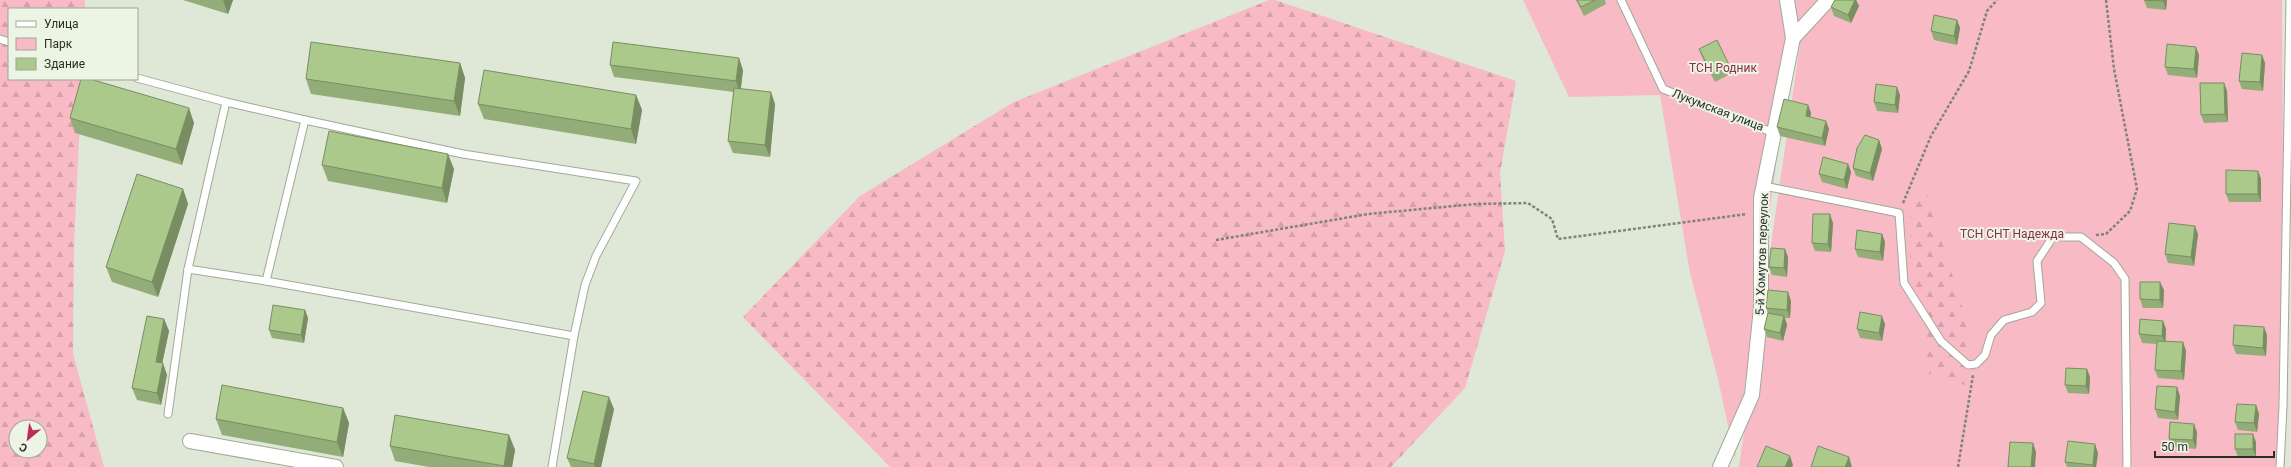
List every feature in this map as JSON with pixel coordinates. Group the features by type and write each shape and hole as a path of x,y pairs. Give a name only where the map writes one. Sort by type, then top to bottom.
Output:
{"street":[{"path":"1787,0 1793,38"},
{"path":"1793,38 1828,0"},
{"name":"5-й Хомутов переулок","path":"1720,467 1752,395 1761,308 1761,212 1764,186 1793,38"},
{"path":"190,441 336,467"}],"lane":[{"name":"Лукумская улица","path":"1621,0 1663,89 1774,133"},
{"path":"2280,467 2284,406 2290,0"},
{"path":"138,78 226,102 463,154 636,181 596,256 585,285 574,336 552,467"},
{"path":"168,414 188,268 226,102"},
{"path":"266,281 305,120"},
{"path":"1764,186 1899,213 1904,283 1941,341 1968,365 1976,364 1984,355 1991,335 2004,320 2032,312 2041,303 2037,261 2053,237 2082,237 2114,263 2125,279 2127,467"},
{"path":"188,268 574,336"}],"path":[{"path":"1899,213 1931,136 1969,71 1987,11 1997,0"},
{"path":"2082,237 2106,234 2130,211 2137,189 2114,69 2106,0"},
{"path":"1216,240 1368,214 1476,204 1528,203 1552,219 1558,239 1761,212"},
{"path":"1958,467 1976,364"}],"green space":[{"path":"0,0 85,0 85,8 8,8 8,80 82,80 74,244 73,354 104,467 0,467"},
{"path":"1269,0 1275,0 1516,81 1500,173 1505,251 1465,388 1391,467 890,467 743,317 860,196 1014,102"},
{"name":"ТСН Родник","path":"1523,0 1821,0 1800,22 1780,136 1735,458 1718,379 1690,273 1660,95 1569,97"},
{"name":"ТСН СНТ Надежда","path":"1834,0 2282,0 2285,467 1739,467 1801,37"},
{"path":"1926,190 1974,345 1965,385 1925,372 1929,344 1910,269 1910,210"}],"building":[{"path":"1577,0 1595,0 1581,7"},
{"path":"1835,0 1855,0 1848,15 1831,7"},
{"path":"1934,15 1957,20 1954,36 1931,31"},
{"path":"1717,40 1729,65 1712,73 1699,49"},
{"path":"311,42 460,63 454,101 306,79"},
{"path":"613,42 739,58 736,81 610,65"},
{"path":"2167,44 2196,47 2194,69 2165,67"},
{"path":"2242,53 2262,55 2260,82 2239,81"},
{"path":"484,70 636,95 631,129 478,104"},
{"path":"81,80 93,80 189,108 176,149 70,118"},
{"path":"2200,83 2224,83 2225,114 2201,115"},
{"path":"1876,84 1897,87 1895,105 1874,102"},
{"path":"734,88 771,92 765,145 728,141"},
{"path":"1784,99 1808,105 1806,116 1826,121 1822,138 1777,127"},
{"path":"329,131 448,154 442,188 322,165"},
{"path":"1865,135 1879,140 1870,173 1853,168 1857,148"},
{"path":"1823,157 1848,164 1844,180 1819,174"},
{"path":"2226,170 2258,171 2258,194 2226,194"},
{"path":"137,174 183,189 152,282 106,267"},
{"path":"1813,214 1830,214 1828,244 1812,243"},
{"path":"2169,223 2195,226 2191,257 2165,254"},
{"path":"1857,230 1882,234 1880,252 1855,249"},
{"path":"1771,248 1785,249 1784,268 1769,267"},
{"path":"2140,282 2160,282 2160,300 2140,299"},
{"path":"1768,290 1788,292 1787,310 1766,308"},
{"path":"273,305 305,310 301,335 269,330"},
{"path":"1860,312 1882,316 1879,333 1857,329"},
{"path":"1768,313 1784,316 1780,333 1764,329"},
{"path":"147,316 164,319 156,362 163,363 157,393 132,388"},
{"path":"2140,319 2163,321 2162,336 2139,334"},
{"path":"2234,325 2264,327 2263,348 2233,345"},
{"path":"2157,341 2183,342 2181,371 2155,370"},
{"path":"2066,368 2087,369 2086,386 2065,385"},
{"path":"222,385 343,408 337,442 216,419"},
{"path":"2157,386 2177,387 2175,412 2155,409"},
{"path":"583,391 609,397 594,464 567,458"},
{"path":"2237,404 2256,405 2254,423 2235,422"},
{"path":"395,415 509,435 504,466 390,446"},
{"path":"2170,422 2194,424 2193,440 2169,439"},
{"path":"2235,434 2253,434 2253,449 2235,449"},
{"path":"2068,441 2095,444 2093,465 2065,462"},
{"path":"2010,442 2033,443 2031,467 2008,467"},
{"path":"1766,446 1790,456 1785,467 1757,467"},
{"path":"1818,446 1849,457 1845,467 1811,467"}]}
